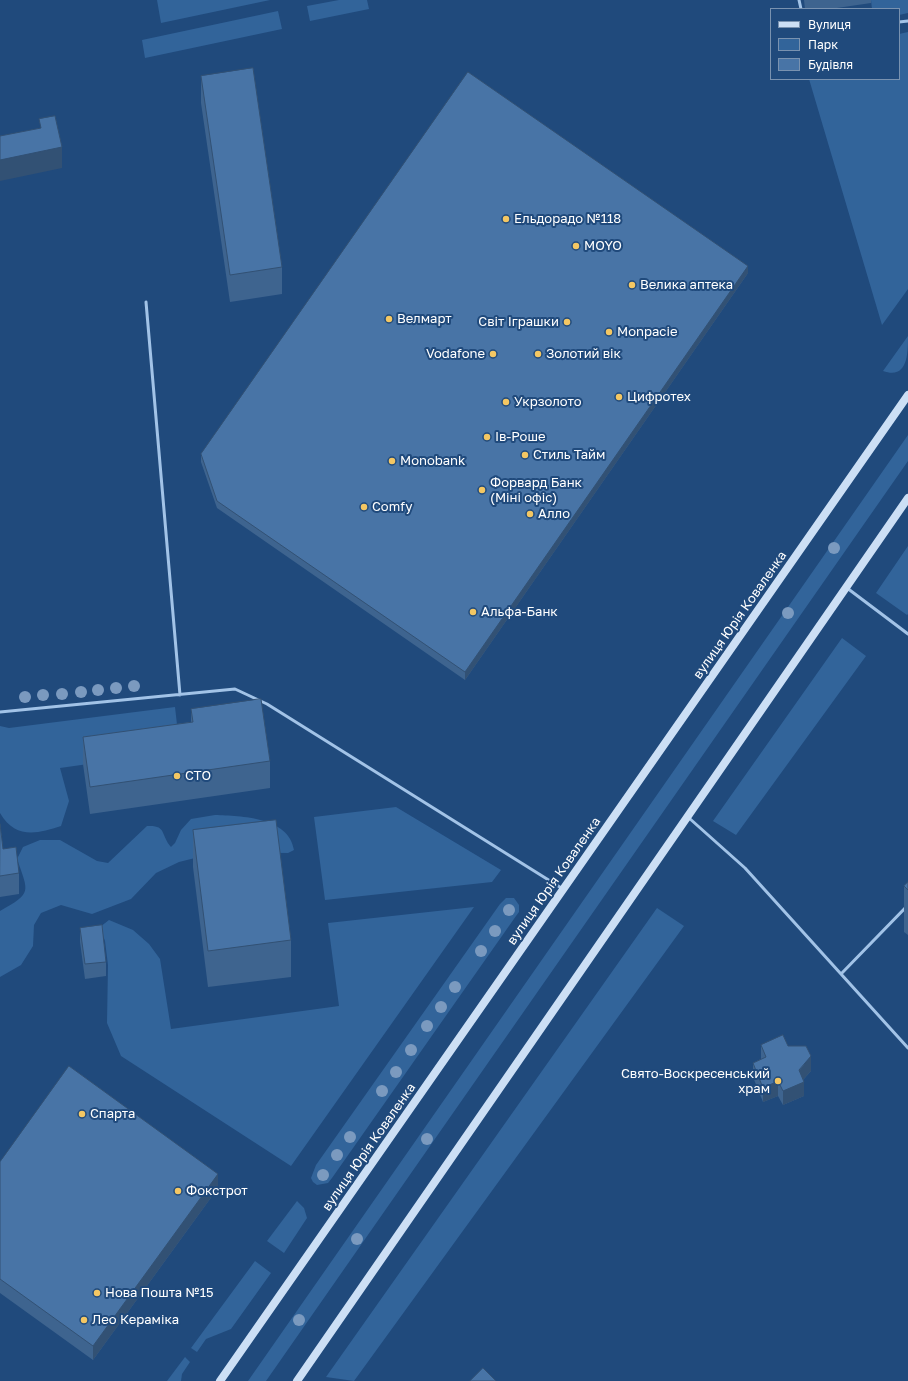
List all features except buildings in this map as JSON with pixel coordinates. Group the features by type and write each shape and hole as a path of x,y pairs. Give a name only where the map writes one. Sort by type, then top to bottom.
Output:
{"main road":[{"name":"вулиця Юрія Коваленка","path":"220,1381 908,395"},
{"path":"297,1381 908,498"}],"lane":[{"path":"146,302 180,695"},
{"path":"846,587 908,634"},
{"path":"0,712 235,690 267,704 564,889"},
{"path":"688,816 745,868 908,1048"},
{"path":"841,974 908,905"}],"green space":[{"path":"157,0 270,0 161,23"},
{"path":"339,0 367,0 369,9 310,21 307,6"},
{"path":"871,0 908,0 908,13 900,15 900,8 872,8"},
{"path":"278,11 282,29 145,58 142,40"},
{"path":"908,32 908,289 882,325 809,80 900,80 900,34"},
{"path":"908,336 907,357 902,368 897,372 891,373 883,371"},
{"path":"908,435 908,461 266,1381 248,1381"},
{"path":"908,546 908,614 907,615 876,593"},
{"path":"842,638 866,656 736,835 713,821"},
{"path":"175,707 180,751 60,768 69,801 61,826 35,832 20,831 12,827 0,813 0,726 9,728"},
{"path":"396,807 501,870 492,882 325,900 314,817"},
{"path":"215,815 238,816 262,820 274,825 283,831 290,839 294,850 288,853 219,852 179,862 156,873 131,899 92,914 61,905 41,913 34,925 33,946 21,965 0,977 0,911 23,896 25,891 24,879 17,859 23,847 40,840 60,840 97,861 108,863 147,826 158,827 171,847 175,843 181,830 191,819"},
{"path":"506,898 514,898 519,905 519,912 332,1178 328,1183 317,1185 311,1178 316,1165 500,904"},
{"path":"474,907 291,1166 121,1056 107,1023 108,965 105,941 100,927 109,920 133,930 149,944 160,959 171,1029 339,1006 328,923"},
{"path":"657,908 684,926 354,1381 326,1377"},
{"path":"297,1201 304,1208 307,1218 284,1253 267,1241"},
{"path":"255,1261 271,1273 231,1329 206,1339 197,1352 191,1348"},
{"path":"185,1357 190,1362 182,1374 181,1381 167,1381"}],"place":[{"name":"Ельдорадо №118","path":"506,219"},
{"name":"MOYO","path":"576,246"},
{"name":"Велика аптека","path":"632,285"},
{"name":"Велмарт","path":"389,319"},
{"name":"Світ Іграшки","path":"567,322"},
{"name":"Monpacie","path":"609,332"},
{"name":"Vodafone","path":"493,354"},
{"name":"Золотий вік","path":"538,354"},
{"name":"Цифротех","path":"619,397"},
{"name":"Укрзолото","path":"506,402"},
{"name":"Ів-Роше","path":"487,437"},
{"name":"Стиль Тайм","path":"525,455"},
{"name":"Monobank","path":"392,461"},
{"name":"Форвард Банк (Міні офіс)","path":"482,490"},
{"name":"Comfy","path":"364,507"},
{"name":"Алло","path":"530,514"},
{"name":"Альфа-Банк","path":"473,612"},
{"name":"СТО","path":"177,776"},
{"name":"Свято-Воскресенський храм","path":"778,1081"},
{"name":"Спарта","path":"82,1114"},
{"name":"Фокстрот","path":"178,1191"},
{"name":"Нова Пошта №15","path":"97,1293"},
{"name":"Лео Кераміка","path":"84,1320"}]}
